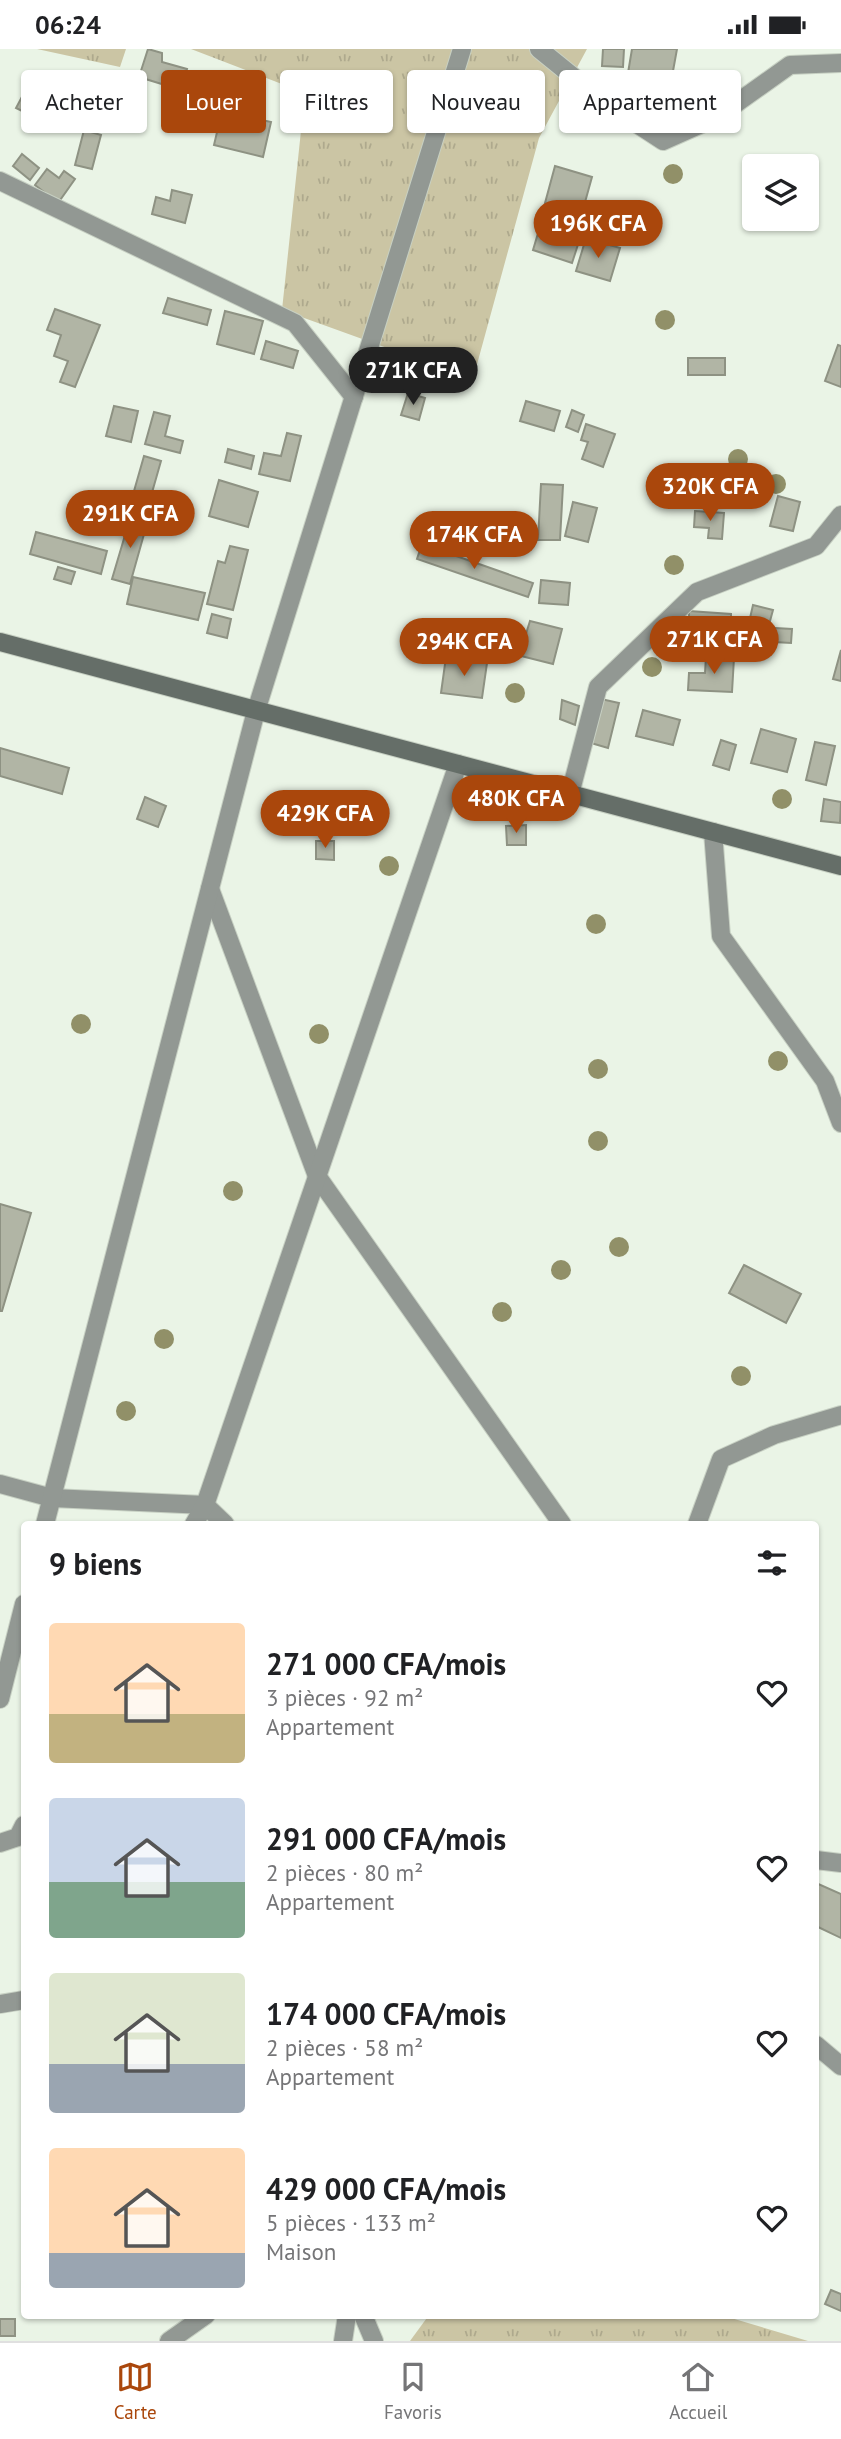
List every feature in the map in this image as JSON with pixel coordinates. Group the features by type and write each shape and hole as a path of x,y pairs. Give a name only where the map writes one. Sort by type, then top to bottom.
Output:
{"main road":[{"path":"0,642 841,866"}],"street":[{"path":"46,1521 256,711 462,49"},
{"path":"540,49 608,105 663,141 717,117 794,57 841,63"},
{"path":"0,181 295,323 354,397"},
{"path":"569,794 598,687 696,592 816,546 841,515"},
{"path":"196,1521 205,1505 458,764"},
{"path":"713,832 721,936 825,1081 841,1123"},
{"path":"210,889 317,1176 560,1521"},
{"path":"698,1521 721,1459 774,1435 841,1415"},
{"path":"0,1484 52,1498 205,1505 222,1521"},
{"path":"0,1699 21,1616"},
{"path":"0,1843 18,1837 21,1831"},
{"path":"819,1860 841,1863"},
{"path":"0,2004 21,2000"},
{"path":"819,2048 841,2066"},
{"path":"169,2341 200,2319"},
{"path":"343,2341 346,2319"},
{"path":"365,2319 374,2341"}],"green space":[{"path":"37,49 126,49 120,67"},
{"path":"191,49 587,49 576,70 559,70 559,101 545,127 545,70 407,70 407,133 542,133 473,379 282,310 301,133 393,133 393,70 280,70 280,83 266,78 266,70 245,70"},
{"path":"426,2319 734,2319 808,2341 410,2341"}],"building":[{"path":"148,49 162,53 162,62 187,69 161,70 161,84 147,79 147,70 141,70"},
{"path":"603,49 624,49 623,67 602,66"},
{"path":"632,49 677,49 673,70 628,70"},
{"path":"266,121 271,122 263,157 214,145 217,133 266,133"},
{"path":"83,133 101,135 92,169 75,165"},
{"path":"22,154 39,168 30,180 13,166"},
{"path":"555,166 592,177 582,213 545,203"},
{"path":"47,169 59,178 64,171 75,179 58,203 35,185"},
{"path":"172,190 192,195 185,223 152,214 156,197 170,201"},
{"path":"544,213 584,226 572,263 533,250"},
{"path":"586,238 620,248 610,281 576,271"},
{"path":"168,298 211,310 207,325 163,313"},
{"path":"55,309 100,325 75,387 60,382 68,361 54,356 61,335 47,330"},
{"path":"225,311 263,321 254,354 217,344"},
{"path":"266,341 298,351 293,368 261,359"},
{"path":"838,345 841,346 841,387 825,381"},
{"path":"688,358 725,358 725,375 688,375"},
{"path":"408,393 425,398 419,420 401,415"},
{"path":"526,401 560,411 554,431 520,421"},
{"path":"114,406 138,411 131,442 106,436"},
{"path":"572,410 584,415 578,432 566,427"},
{"path":"154,412 170,416 165,436 183,441 180,453 145,444"},
{"path":"586,424 615,434 603,467 582,459 588,442 581,440"},
{"path":"287,433 301,436 290,481 259,474 264,453 281,456"},
{"path":"228,449 254,456 251,469 225,462"},
{"path":"144,456 161,461 151,496 134,491"},
{"path":"219,480 258,492 248,527 209,516"},
{"path":"541,484 563,485 560,540 538,540"},
{"path":"778,496 800,502 793,531 770,526"},
{"path":"573,502 597,508 588,542 565,536"},
{"path":"695,511 724,513 722,539 708,538 709,528 694,527"},
{"path":"131,515 148,520 130,584 112,579"},
{"path":"36,532 107,551 101,574 30,554"},
{"path":"422,544 533,583 528,597 417,559"},
{"path":"230,546 248,550 233,610 207,604 218,561 225,563"},
{"path":"58,567 75,572 71,584 54,579"},
{"path":"133,577 205,593 198,620 127,604"},
{"path":"541,580 570,583 568,605 539,603"},
{"path":"753,605 773,610 767,632 748,627"},
{"path":"689,611 731,614 731,625 689,622"},
{"path":"212,614 231,619 227,638 207,633"},
{"path":"530,621 562,629 553,664 509,653 514,634 525,637"},
{"path":"775,628 792,629 791,643 774,642"},
{"path":"460,631 482,637 477,655 455,649"},
{"path":"841,650 841,681 833,679"},
{"path":"706,656 734,658 732,692 688,690 689,673 705,673"},
{"path":"446,657 487,663 482,698 441,693"},
{"path":"601,699 619,703 608,748 591,743"},
{"path":"562,700 579,706 575,725 560,719"},
{"path":"643,710 680,720 673,745 636,736"},
{"path":"761,729 796,739 787,772 751,763"},
{"path":"721,740 736,745 729,770 713,765"},
{"path":"815,742 835,746 826,785 806,780"},
{"path":"0,748 69,768 62,794 0,776"},
{"path":"145,797 166,806 158,827 137,819"},
{"path":"824,799 841,802 840,823 821,821"},
{"path":"526,825 526,845 507,845 506,826"},
{"path":"316,841 334,841 334,860 316,859"},
{"path":"0,1204 31,1213 2,1311 0,1311"},
{"path":"744,1265 801,1294 786,1323 729,1293"},
{"path":"819,1884 841,1894 841,1938 819,1927"},
{"path":"831,2290 841,2294 841,2311 825,2304"},
{"path":"0,2319 15,2319 15,2336 0,2336"}]}
